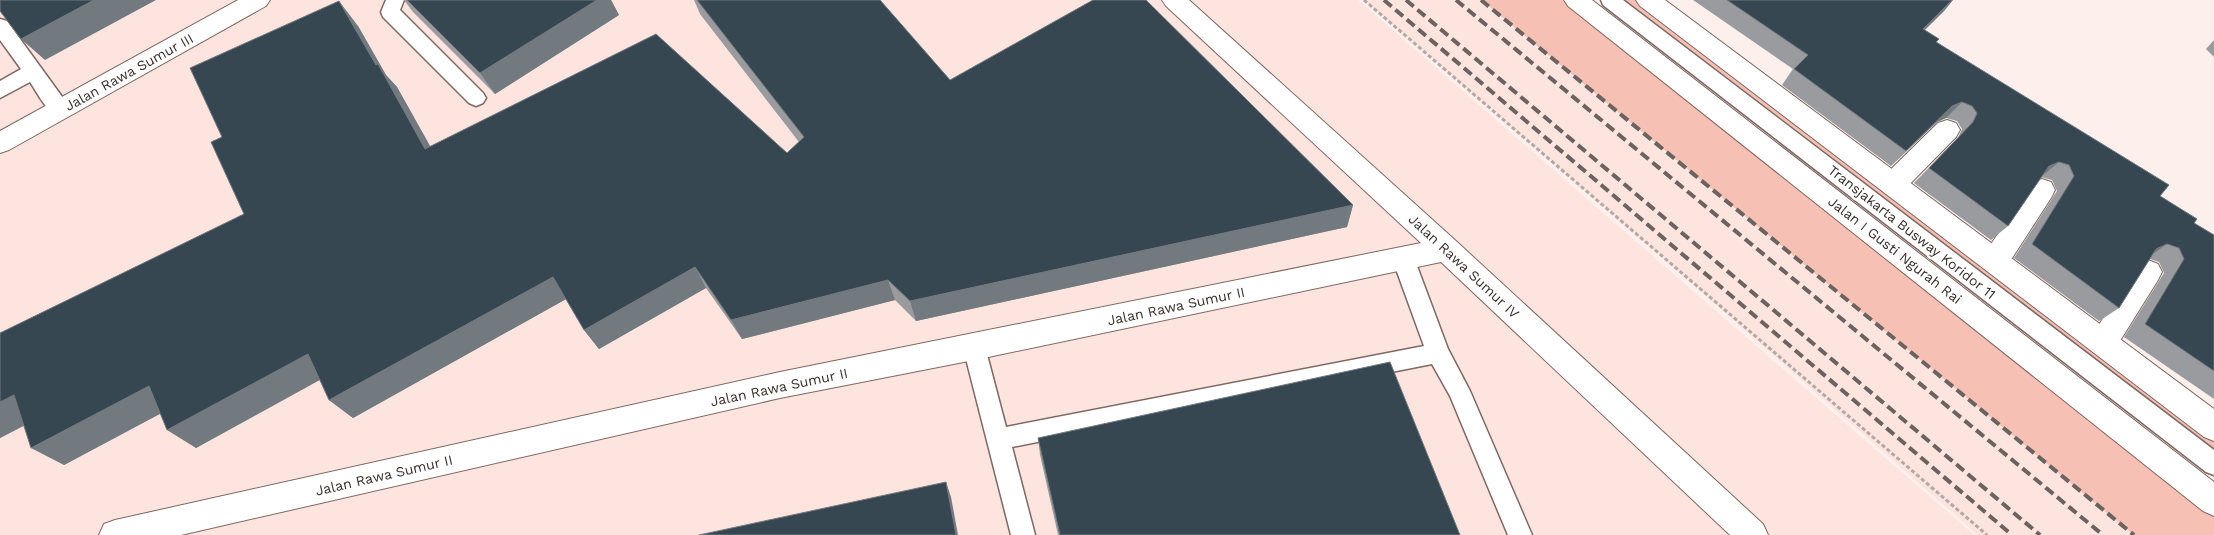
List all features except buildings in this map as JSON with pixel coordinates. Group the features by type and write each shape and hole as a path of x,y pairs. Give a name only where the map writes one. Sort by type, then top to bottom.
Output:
{"street":[{"name":"Jalan Rawa Sumur III","path":"0,144 258,0"},
{"name":"Jalan Rawa Sumur IV","path":"1174,0 1446,249 1752,535"},
{"name":"Jalan I Gusti Ngurah Rai","path":"1576,0 2214,501"},
{"path":"1648,0 2214,427"},
{"path":"1893,184 1946,130"},
{"path":"1994,261 2042,190"},
{"name":"Jalan Rawa Sumur II","path":"115,535 780,386 1446,249"},
{"path":"2103,343 2148,272"}],"lane":[{"path":"395,0 390,12 476,98"},
{"name":"Transjakarta Busway Koridor 11","path":"1610,0 2214,464"},
{"path":"0,26 61,110"},
{"path":"0,90 34,71"},
{"path":"1403,258 1438,354 1459,391 1520,535"},
{"path":"974,347 1023,535"},
{"path":"999,439 1438,354"}],"path":[{"path":"1364,0 1988,535"}],"shaded area":[{"path":"0,0 1358,0 1974,535 0,535"},
{"path":"1364,0 1478,0 2134,535 1978,535 1641,239"},
{"path":"1481,0 1576,0 2214,501 2214,535 2134,535"},
{"path":"1611,0 1648,0 2214,427 2214,464"}],"railway":[{"path":"1384,0 2012,535"},
{"path":"1406,0 2040,535"},
{"path":"1456,0 2103,535"},
{"path":"1481,0 2134,535"}]}
